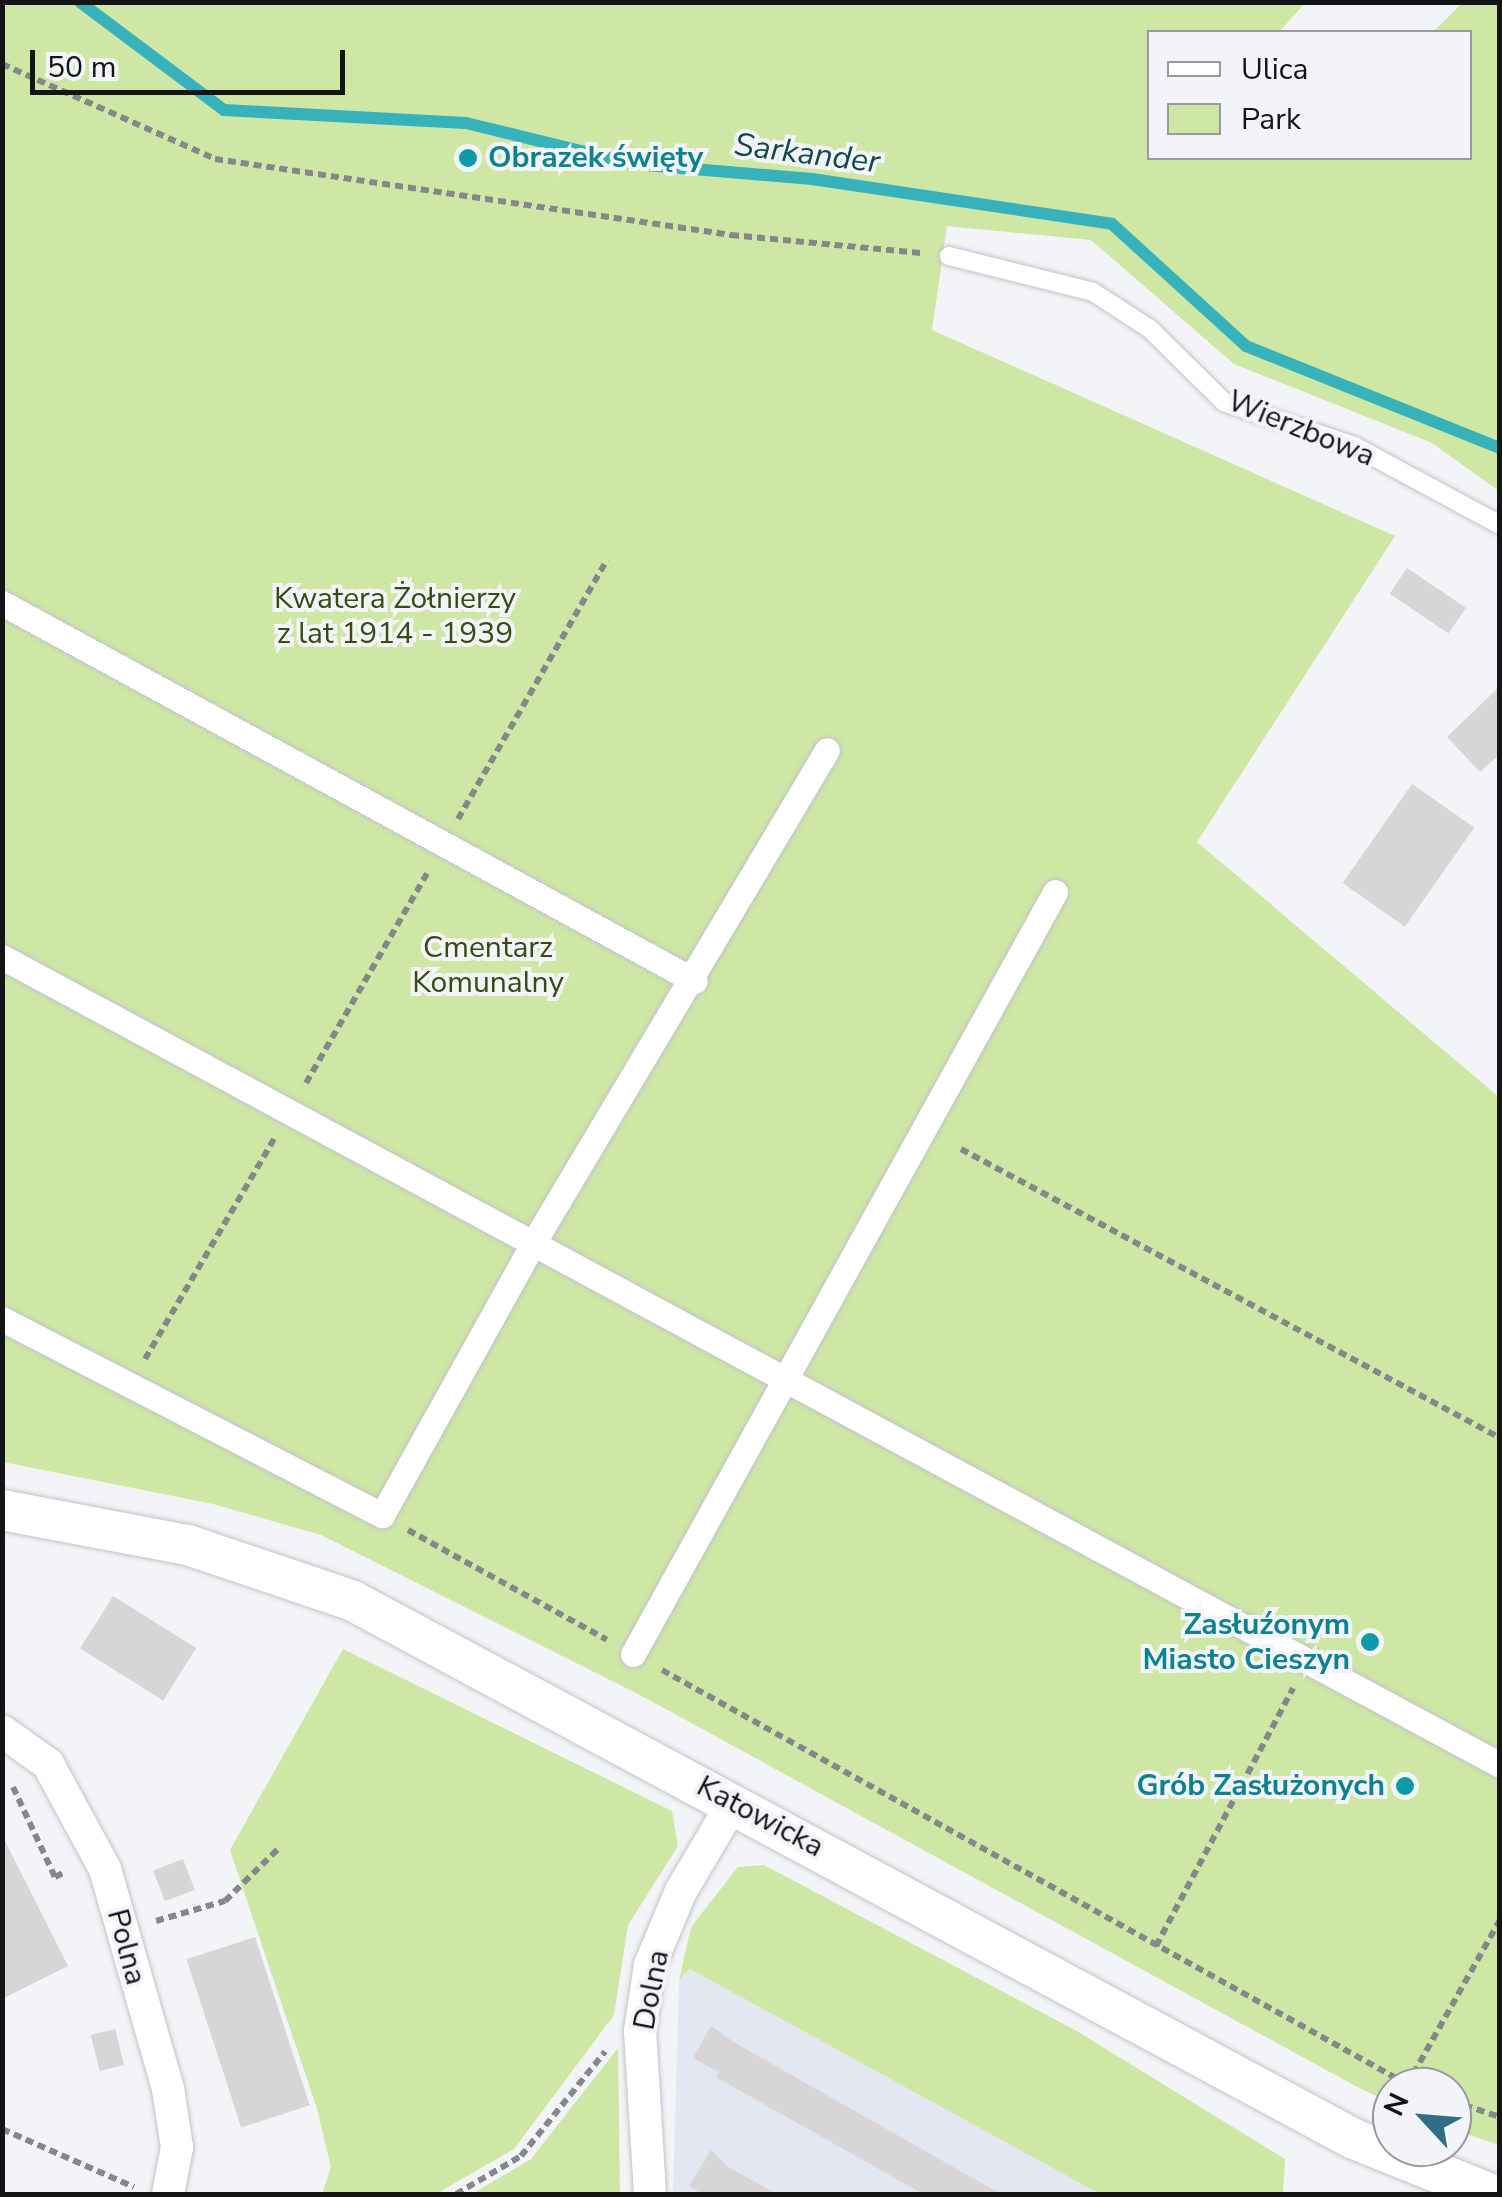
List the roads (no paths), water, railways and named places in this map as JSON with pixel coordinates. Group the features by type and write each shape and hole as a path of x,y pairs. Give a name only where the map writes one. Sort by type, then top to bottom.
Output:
{"street":[{"path":"2,602 695,980"},
{"path":"2,1318 128,1388 382,1516 534,1240 695,980 827,750"},
{"path":"632,1654 1056,892"},
{"path":"2,957 534,1240 1500,1765"},
{"name":"Katowicka","path":"2,1510 188,1545 275,1570 353,1601 1354,2139 1491,2194"},
{"name":"Polna","path":"2,1731 48,1764 77,1808 105,1870 168,2089 176,2146 168,2194"},
{"name":"Dolna","path":"650,2194 640,2032 650,1965 681,1891 733,1803"}],"lane":[{"name":"Wierzbowa","path":"949,256 1092,292 1150,329 1224,402 1354,446 1500,525"}],"waterway":[{"name":"Sarkander","path":"80,2 224,110 466,123 634,164 812,179 1112,224 1246,346 1500,448"}],"place":[{"name":"Obrazek święty","path":"468,158"},
{"name":"Zasłuźonym Miasto Cieszyn","path":"1370,1642"},
{"name":"Grób Zasłużonych","path":"1405,1786"}],"park label":[{"name":"Kwatera Żołnierzy z lat 1914 - 1939","path":"395,616"},
{"name":"Cmentarz Komunalny","path":"488,965"}]}
